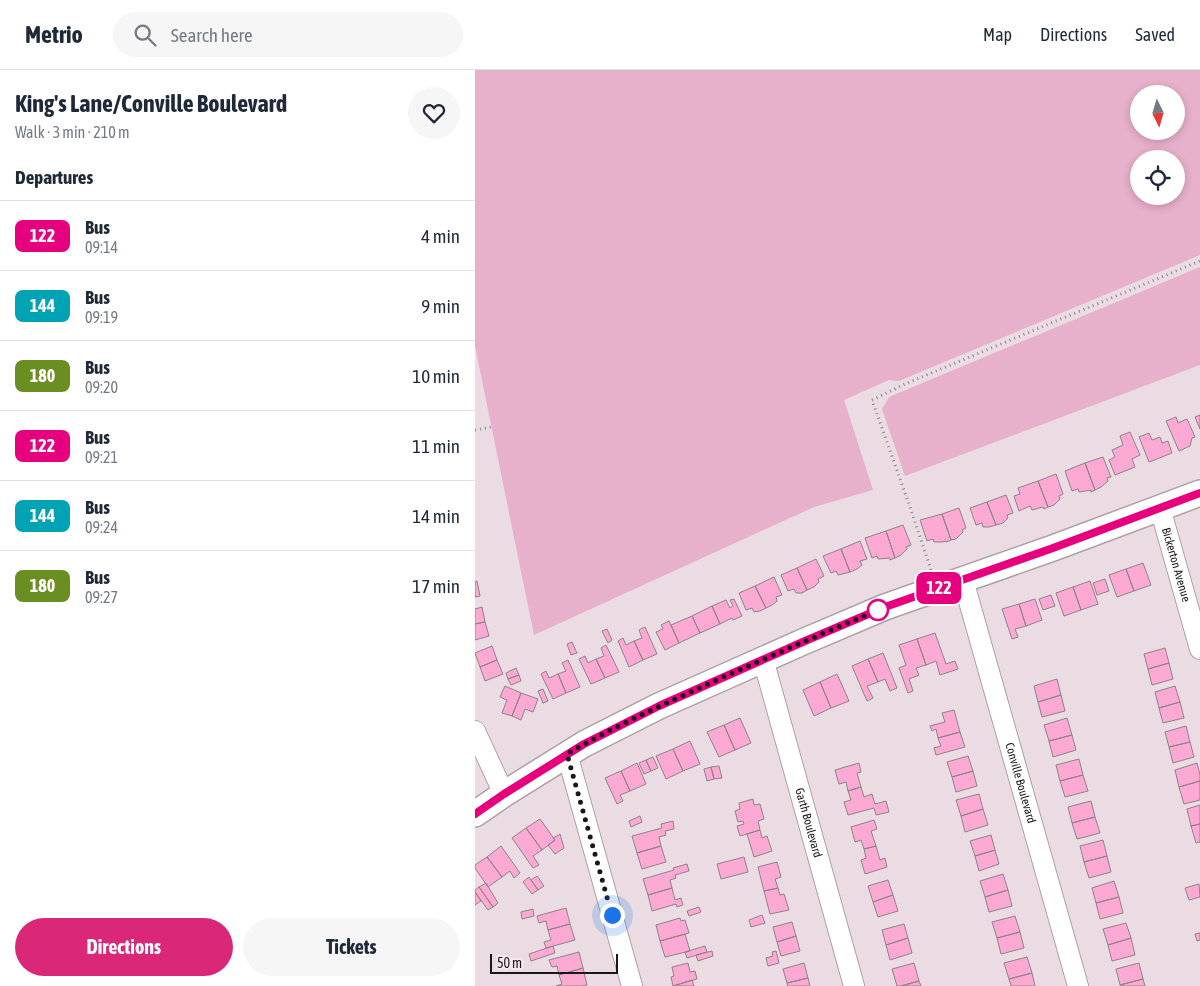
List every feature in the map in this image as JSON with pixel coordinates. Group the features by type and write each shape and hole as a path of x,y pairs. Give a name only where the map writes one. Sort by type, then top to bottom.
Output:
{"street":[{"path":"475,814 584,744 659,706 763,659 885,607 1053,548 1200,493"},
{"name":"Bickerton Avenue","path":"1160,508 1200,649"},
{"name":"Conville Boulevard","path":"963,580 1079,986"},
{"name":"Garth Boulevard","path":"763,659 854,986"},
{"path":"475,731 504,794"},
{"path":"567,754 632,986"}],"path":[{"path":"937,589 872,400 905,384 1200,261"},
{"path":"475,430 492,427"}],"shaded area":[{"path":"475,70 1200,70 1200,255 899,381 889,380 844,400 873,490 814,507 534,635 475,346"},
{"path":"1200,267 1200,365 905,476 882,409 889,397"}],"building":[{"path":"1200,415 1200,429 1195,417"},
{"path":"1176,417 1178,423 1187,419 1195,437 1192,438 1190,446 1179,451 1166,421"},
{"path":"1130,432 1140,455 1132,459 1135,467 1115,475 1109,460 1115,457 1112,450 1123,445 1120,436"},
{"path":"1149,433 1152,440 1160,437 1162,443 1168,441 1172,453 1149,462 1139,437"},
{"path":"1103,457 1111,477 1107,478 1108,481 1095,490 1085,463"},
{"path":"1085,463 1095,490 1091,492 1091,490 1079,492 1078,489 1072,491 1065,471"},
{"path":"1056,474 1063,494 1059,496 1060,499 1054,505 1048,507 1038,481"},
{"path":"1038,481 1048,507 1032,510 1030,506 1019,511 1014,496 1020,494 1018,488"},
{"path":"1006,495 1013,513 1007,515 1008,518 1003,523 996,525 987,502"},
{"path":"987,502 996,525 983,527 982,523 976,525 970,508"},
{"path":"959,508 966,528 962,530 963,532 956,539 951,540 942,514"},
{"path":"942,514 951,540 946,542 934,542 933,539 927,541 920,520"},
{"path":"903,525 911,545 906,547 907,549 901,555 895,558 886,531"},
{"path":"886,531 895,558 890,560 890,558 878,559 877,556 872,558 865,538"},
{"path":"860,541 867,559 860,561 862,565 850,572 841,549"},
{"path":"841,549 850,572 838,575 836,571 831,573 823,556"},
{"path":"816,559 824,576 818,579 819,582 814,587 807,590 797,568"},
{"path":"1143,563 1151,585 1134,591 1126,569"},
{"path":"797,568 807,590 802,593 796,593 794,589 788,591 781,575"},
{"path":"1126,569 1134,591 1117,597 1109,575"},
{"path":"774,577 782,595 776,597 777,601 766,608 755,586"},
{"path":"1105,579 1109,591 1097,595 1093,583"},
{"path":"477,581 480,596 475,597 475,582"},
{"path":"1090,581 1098,604 1081,610 1073,587"},
{"path":"755,586 766,608 754,612 752,608 746,610 739,593"},
{"path":"1073,587 1081,610 1064,616 1056,593"},
{"path":"1051,595 1055,606 1043,610 1039,599"},
{"path":"734,599 742,616 733,620 732,618 720,624 712,606 726,600 730,608 733,606 730,600"},
{"path":"1035,599 1042,620 1026,626 1019,604"},
{"path":"1019,604 1026,626 1015,629 1018,637 1012,639 1002,609"},
{"path":"712,606 720,624 700,633 692,616"},
{"path":"482,607 485,622 475,624 475,609"},
{"path":"692,616 700,633 679,643 671,625"},
{"path":"669,621 679,643 665,650 656,632 663,629 661,625"},
{"path":"485,622 489,636 475,640 475,624"},
{"path":"645,627 657,654 643,660 634,641 642,638 639,630"},
{"path":"607,629 612,640 608,643 602,631"},
{"path":"935,633 946,664 955,661 958,669 940,675 936,661 926,665 917,639"},
{"path":"623,638 626,645 634,641 643,660 629,667 618,641"},
{"path":"917,639 926,665 916,668 919,675 909,679 913,691 908,693 899,668 906,665 899,645"},
{"path":"572,642 577,653 571,655 567,644"},
{"path":"606,645 619,672 605,678 596,659 604,656 601,648"},
{"path":"492,646 497,660 480,667 475,653"},
{"path":"1165,648 1169,663 1148,669 1144,654"},
{"path":"883,653 897,688 890,691 885,679 878,682 868,659"},
{"path":"585,656 588,663 596,659 605,678 591,684 579,659"},
{"path":"868,659 878,682 867,686 873,698 867,701 852,666"},
{"path":"497,660 503,674 485,681 480,667"},
{"path":"568,660 580,687 566,693 558,674 566,671 562,663"},
{"path":"1169,663 1173,679 1152,685 1148,669"},
{"path":"516,668 519,675 508,679 506,673"},
{"path":"546,671 549,678 558,674 566,693 553,699 541,674"},
{"path":"837,674 849,701 831,708 820,682"},
{"path":"519,675 521,681 511,685 508,679"},
{"path":"1057,679 1061,695 1038,702 1034,686"},
{"path":"820,682 831,708 814,716 803,690"},
{"path":"505,686 521,693 512,716 502,713 507,700 500,697"},
{"path":"1175,686 1180,702 1159,708 1155,692"},
{"path":"543,689 548,701 543,703 538,691"},
{"path":"521,693 538,699 533,712 525,709 521,720 512,716"},
{"path":"1061,695 1065,711 1042,717 1038,702"},
{"path":"1180,702 1184,718 1163,723 1159,708"},
{"path":"954,710 960,732 938,738 936,729 932,731 930,726 945,722 942,713"},
{"path":"740,718 751,743 735,750 724,725"},
{"path":"1067,718 1072,735 1049,741 1044,725"},
{"path":"724,725 735,750 719,757 707,732"},
{"path":"1186,726 1190,742 1169,747 1165,732"},
{"path":"960,732 965,747 936,755 934,748 941,746 938,738"},
{"path":"1072,735 1076,750 1053,757 1049,741"},
{"path":"690,741 700,764 683,771 673,749"},
{"path":"1190,742 1194,757 1173,763 1169,747"},
{"path":"673,749 683,771 666,779 656,756"},
{"path":"968,756 973,771 952,777 947,762"},
{"path":"653,757 658,768 651,771 646,760"},
{"path":"1079,759 1083,775 1060,781 1056,765"},
{"path":"646,760 651,771 644,774 639,763"},
{"path":"637,763 646,784 630,791 621,771"},
{"path":"859,763 861,772 857,773 861,787 848,791 846,782 839,784 835,770"},
{"path":"1197,763 1200,781 1179,787 1175,770"},
{"path":"719,766 722,778 714,779 711,767"},
{"path":"711,767 714,779 707,781 704,769"},
{"path":"621,771 630,791 620,795 623,801 617,804 605,778"},
{"path":"973,771 977,786 956,792 952,777"},
{"path":"1083,775 1088,791 1065,797 1060,781"},
{"path":"1200,781 1200,800 1184,804 1179,787"},
{"path":"861,787 864,797 872,794 875,804 886,801 889,812 876,815 874,808 848,815 844,802 851,800 848,791"},
{"path":"979,794 983,809 961,816 956,800"},
{"path":"753,799 754,805 760,804 764,819 758,821 760,830 740,836 737,826 744,824 743,821 738,822 735,811 740,809 739,803"},
{"path":"1091,801 1095,817 1072,823 1068,807"},
{"path":"1200,805 1200,824 1191,826 1187,809"},
{"path":"983,809 988,825 965,832 961,816"},
{"path":"640,816 642,822 631,827 629,821"},
{"path":"1095,817 1100,833 1077,839 1072,823"},
{"path":"540,819 555,840 542,850 526,828"},
{"path":"874,820 877,829 871,831 876,846 864,849 861,840 855,842 851,827"},
{"path":"673,821 674,829 665,831 666,835 659,837 661,846 637,853 632,836 662,828 661,824"},
{"path":"1200,824 1200,842 1196,843 1191,826"},
{"path":"526,828 542,850 533,856 539,865 533,868 512,838"},
{"path":"760,830 762,838 767,836 772,851 754,857 747,834"},
{"path":"560,834 564,848 555,854 548,845 555,840 553,838"},
{"path":"991,835 995,850 975,856 970,841"},
{"path":"1103,840 1107,856 1084,862 1080,846"},
{"path":"501,846 520,873 514,878 510,871 502,877 487,857"},
{"path":"661,846 666,862 642,869 637,853"},
{"path":"876,846 880,860 885,858 887,867 865,874 861,860 866,858 864,849"},
{"path":"995,850 999,864 979,871 975,856"},
{"path":"1107,856 1111,872 1089,878 1084,862"},
{"path":"487,857 502,877 488,887 475,868 475,865"},
{"path":"744,857 748,872 721,879 717,864"},
{"path":"777,862 781,877 775,879 778,888 764,891 758,867"},
{"path":"687,864 689,871 675,875 676,878 670,880 672,888 648,895 643,879"},
{"path":"1003,874 1008,890 985,897 980,881"},
{"path":"537,876 544,886 538,890 531,880"},
{"path":"529,877 538,890 532,894 523,882"},
{"path":"888,880 893,895 873,902 868,886"},
{"path":"1114,881 1119,897 1096,903 1092,888"},
{"path":"486,883 498,903 493,907 479,887"},
{"path":"1199,884 1200,897 1189,900 1185,888"},
{"path":"479,887 493,907 488,910 475,892"},
{"path":"672,888 675,900 681,898 683,905 677,907 676,904 652,911 648,895"},
{"path":"778,888 780,895 784,894 789,910 770,914 764,891"},
{"path":"1008,890 1012,906 989,912 985,897"},
{"path":"475,892 481,901 475,905"},
{"path":"893,895 898,911 878,917 873,902"},
{"path":"1119,897 1123,913 1100,919 1096,903"},
{"path":"699,907 701,912 689,916 687,911"},
{"path":"566,908 570,924 548,930 546,921 539,923 537,916"},
{"path":"533,909 534,916 522,919 521,912"},
{"path":"762,915 765,923 751,927 749,920"},
{"path":"1015,916 1020,932 997,938 992,922"},
{"path":"680,918 681,921 685,920 689,933 660,941 656,925"},
{"path":"792,922 796,936 777,942 773,927"},
{"path":"1126,923 1131,938 1108,945 1103,929"},
{"path":"570,924 575,940 546,948 544,942 551,940 548,930"},
{"path":"904,924 908,938 886,945 882,930"},
{"path":"1020,932 1024,948 1001,954 997,938"},
{"path":"1200,933 1200,940 1197,941 1195,934"},
{"path":"685,934 690,951 665,957 660,941"},
{"path":"796,936 800,951 781,956 777,942"},
{"path":"908,938 912,953 890,960 886,945"},
{"path":"1131,938 1135,955 1112,961 1108,945"},
{"path":"553,946 555,953 531,961 529,954"},
{"path":"705,946 707,952 687,958 685,952"},
{"path":"712,951 713,956 698,961 696,955"},
{"path":"776,951 779,963 768,966 766,958 773,956 772,952"},
{"path":"579,952 583,968 559,975 557,966 552,967 549,960"},
{"path":"1027,957 1032,973 1009,979 1004,963"},
{"path":"688,963 690,972 695,971 697,979 673,986 671,977 674,976 672,967"},
{"path":"804,963 808,978 787,983 783,969"},
{"path":"914,963 919,981 897,986 892,969"},
{"path":"1139,963 1143,979 1120,985 1116,969"},
{"path":"583,968 587,985 556,986 562,984 559,975"},
{"path":"1032,973 1035,986 1011,986 1009,979"},
{"path":"808,978 810,986 788,986 787,983"},
{"path":"1143,979 1145,986 1120,985"},
{"path":"692,980 694,986 673,986"},
{"path":"919,981 921,986 901,986"}],"bus line":[{"name":"122","path":"475,814 584,744 659,706 805,641 885,607 1053,548 1200,493"}],"route":[{"path":"612,915 567,754 659,706 885,607 878,610"}]}
